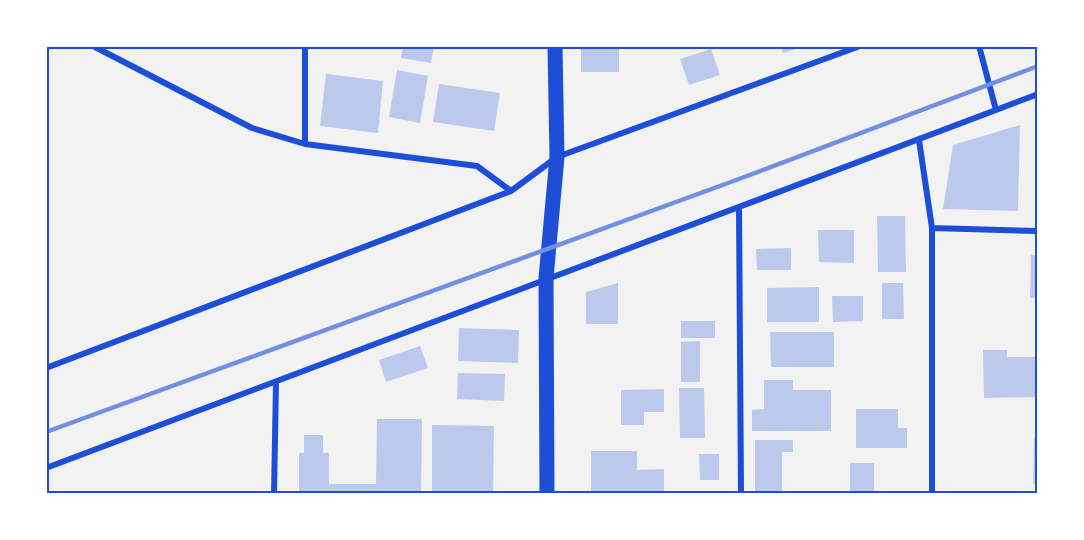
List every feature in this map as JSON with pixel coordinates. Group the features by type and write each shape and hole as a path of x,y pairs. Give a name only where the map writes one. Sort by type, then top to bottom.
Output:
{"main road":[{"path":"547,494 546,278 557,157 555,46"}],"street":[{"path":"93,46 252,128 305,144 477,166 511,191"},
{"path":"305,46 305,144"},
{"path":"46,368 511,191 557,157 860,46"},
{"path":"980,46 996,110"},
{"path":"46,468 1038,94"},
{"path":"919,140 932,228 932,494"},
{"path":"739,207 741,494"},
{"path":"932,228 1038,231"},
{"path":"274,494 276,383"}],"building":[{"path":"403,46 434,46 431,63 401,58"},
{"path":"581,46 619,46 619,72 581,72"},
{"path":"781,46 802,46 802,47 783,53"},
{"path":"711,49 720,75 689,85 680,59"},
{"path":"397,70 428,76 420,123 389,117"},
{"path":"326,74 383,81 378,133 320,126"},
{"path":"439,84 500,93 494,131 433,122"},
{"path":"1020,125 1018,211 943,209 953,145"},
{"path":"877,216 905,216 906,272 878,272"},
{"path":"818,230 854,230 854,263 819,262"},
{"path":"791,248 791,270 757,270 756,249"},
{"path":"1031,255 1038,255 1038,298 1030,298"},
{"path":"618,283 618,324 586,324 586,292"},
{"path":"882,283 903,283 904,319 882,319"},
{"path":"819,287 819,322 767,322 767,288"},
{"path":"832,296 863,296 863,321 833,322"},
{"path":"681,321 715,321 715,338 681,338"},
{"path":"459,328 519,330 518,363 458,361"},
{"path":"770,332 834,332 834,367 771,367"},
{"path":"700,341 700,382 681,382 681,342"},
{"path":"420,346 428,368 386,382 379,360"},
{"path":"983,350 1007,350 1007,357 1038,357 1038,397 984,398"},
{"path":"458,373 505,374 504,401 457,399"},
{"path":"764,380 793,380 793,390 831,390 831,431 752,431 752,410 764,409"},
{"path":"679,388 704,388 705,438 680,438"},
{"path":"664,389 664,412 644,412 644,425 621,425 621,390"},
{"path":"856,409 898,409 898,428 907,428 907,448 856,448"},
{"path":"377,419 422,419 421,494 299,494 299,453 304,453 304,435 323,435 323,453 329,453 329,484 376,484"},
{"path":"432,425 494,426 493,494 432,494"},
{"path":"1034,438 1038,438 1038,484 1033,484"},
{"path":"755,440 793,440 793,452 782,452 782,491 755,491"},
{"path":"591,451 637,451 637,470 664,469 664,494 591,494"},
{"path":"699,454 719,454 719,480 700,480"},
{"path":"850,463 874,463 874,494 850,494"}],"railway":[{"path":"46,432 739,179 1038,66"}]}
